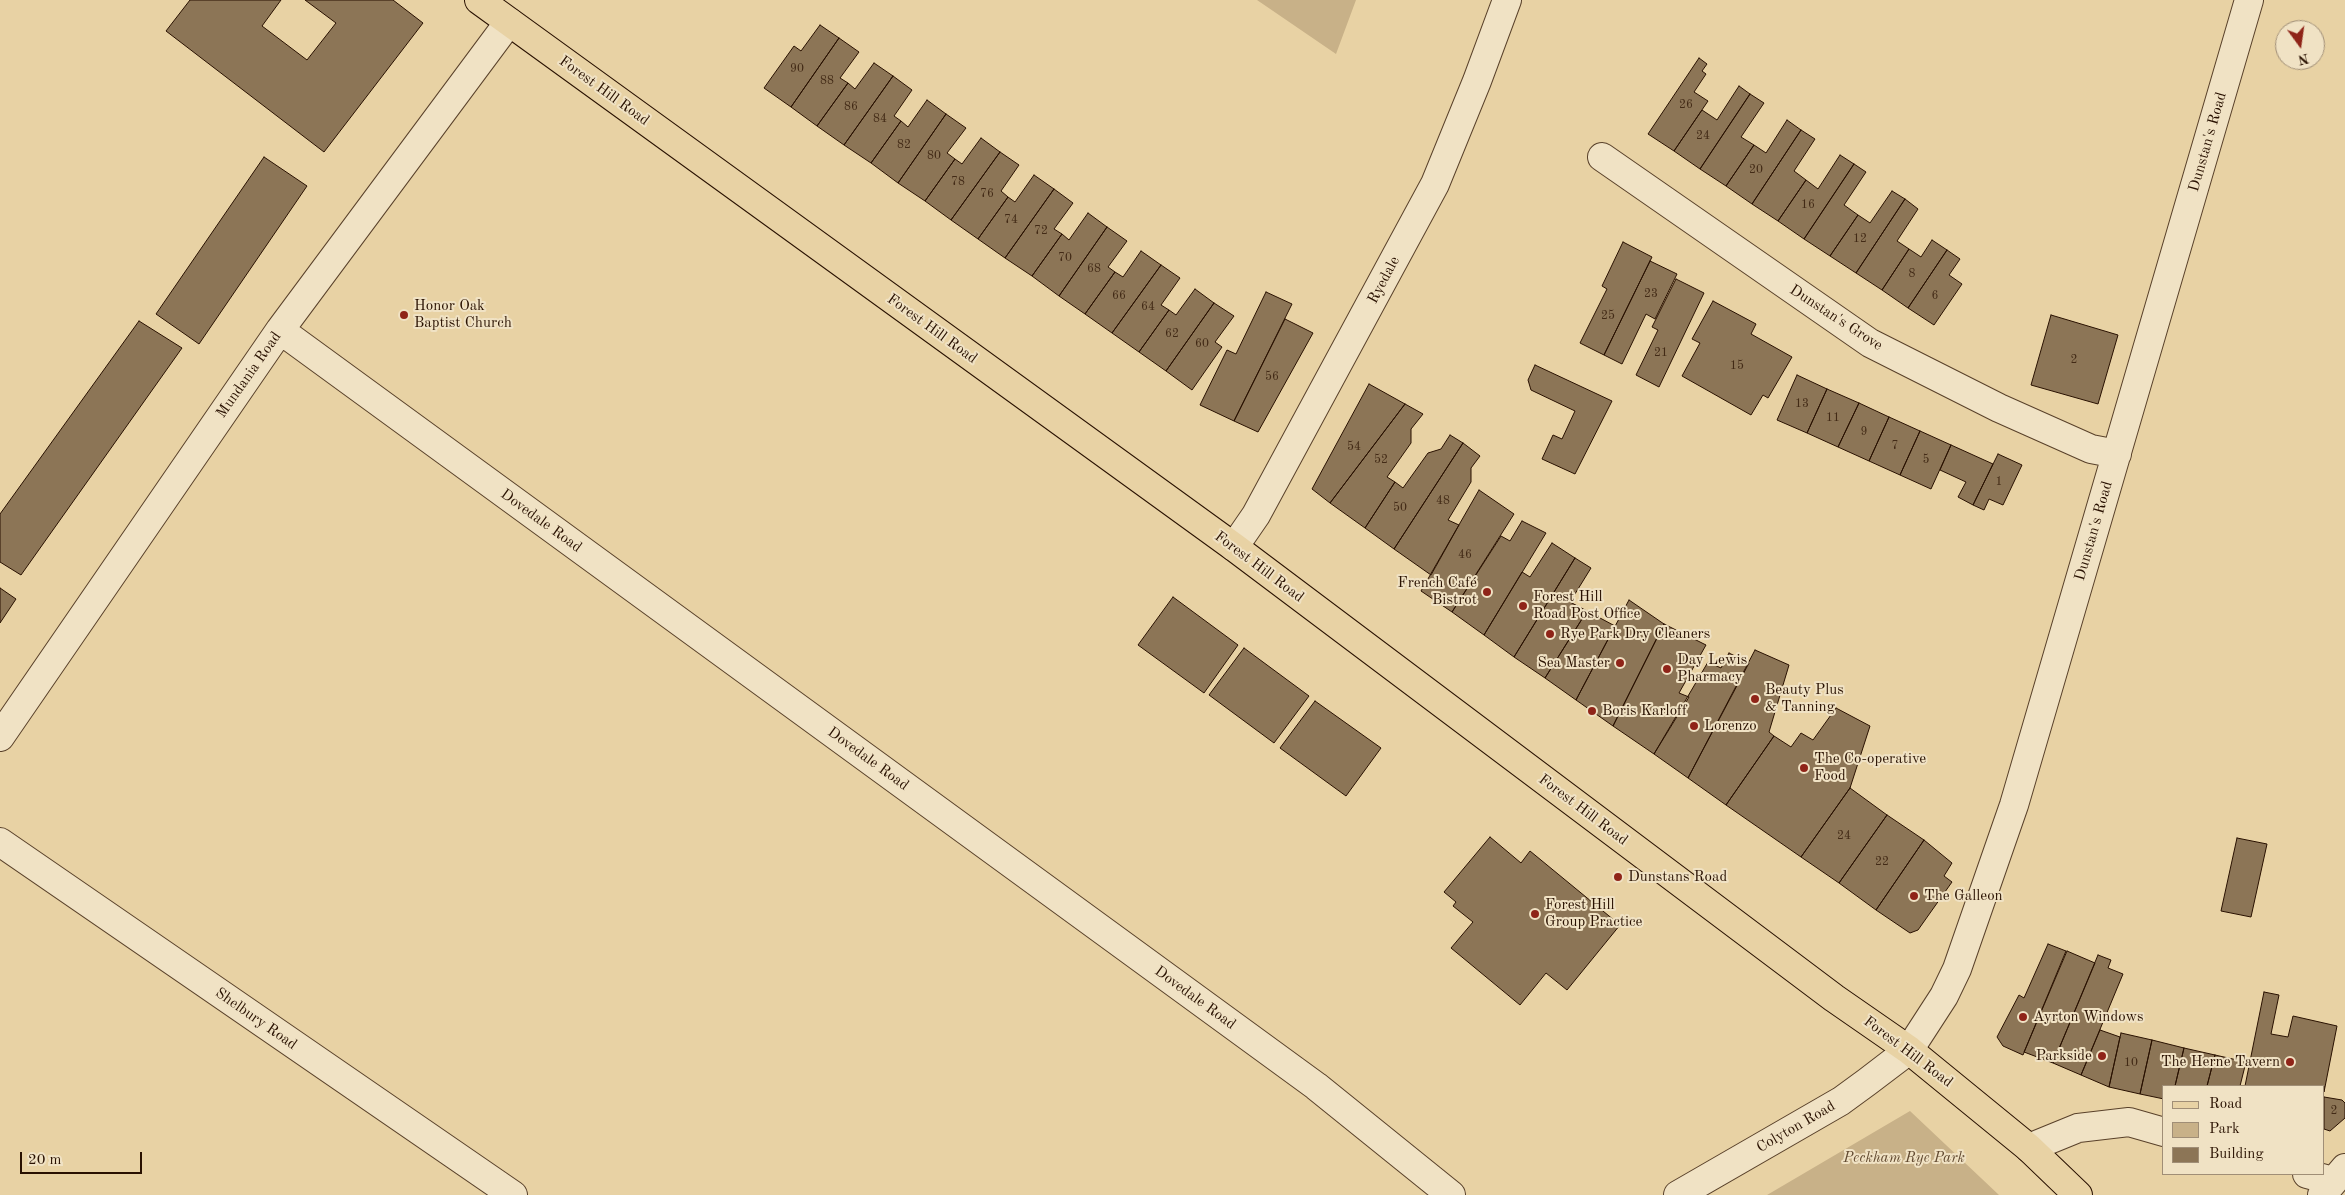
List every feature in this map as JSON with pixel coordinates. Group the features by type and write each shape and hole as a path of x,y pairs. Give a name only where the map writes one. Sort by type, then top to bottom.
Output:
{"main road":[{"name":"Forest Hill Road","path":"479,0 1234,547 1834,998 1909,1050 2029,1148 2078,1195"}],"street":[{"name":"Ryedale","path":"1234,547 1256,515 1435,184 1477,81 1507,0"},
{"name":"Dunstan's Road","path":"1909,1050 1944,996 1957,969 2014,805 2249,0"},
{"name":"Mundania Road","path":"0,736 280,330 509,22"},
{"name":"Dunstan's Grove","path":"1602,158 1870,343 2091,449 2117,454"},
{"name":"Dovedale Road","path":"280,330 1316,1086 1451,1195"},
{"name":"Shelbury Road","path":"0,842 513,1195"},
{"name":"Colyton Road","path":"1678,1195 1841,1101 1909,1050"},
{"path":"2029,1148 2078,1128 2129,1122 2162,1131"},
{"path":"2310,1175 2333,1182"}],"green space":[{"path":"1257,0 1356,0 1336,54"},
{"name":"Peckham Rye Park","path":"1910,1111 1999,1195 1767,1195"}],"building":[{"path":"190,0 281,0 262,26 307,60 336,23 305,0 393,0 423,23 324,152 166,31"},
{"path":"820,25 839,38 791,107 764,88 794,46 801,51"},
{"path":"839,38 859,52 840,78 848,83 817,126 791,107"},
{"path":"1699,58 1707,64 1702,71 1706,74 1694,92 1708,101 1674,151 1648,134"},
{"path":"874,63 893,76 844,145 817,126 848,83 855,89"},
{"path":"893,76 912,90 894,116 901,121 871,163 844,145"},
{"path":"1739,86 1750,94 1700,169 1674,151 1702,110 1717,120"},
{"path":"1750,94 1764,103 1741,137 1754,145 1726,186 1700,169"},
{"path":"927,100 946,114 898,183 871,163 901,121 908,127"},
{"path":"946,114 966,128 947,153 955,159 925,201 898,183"},
{"path":"1787,120 1801,130 1752,204 1726,186 1754,145 1766,153"},
{"path":"1801,130 1815,139 1794,171 1806,180 1778,221 1752,204"},
{"path":"981,138 1000,152 951,220 925,201 955,159 962,164"},
{"path":"1000,152 1019,165 1001,191 1008,197 978,239 951,220"},
{"path":"1840,155 1854,164 1804,239 1778,221 1806,180 1818,189"},
{"path":"264,157 307,186 199,344 156,314"},
{"path":"1854,164 1866,172 1844,205 1858,215 1830,256 1804,239"},
{"path":"1034,175 1054,189 1005,258 978,239 1008,197 1015,202"},
{"path":"1054,189 1073,203 1054,229 1062,234 1032,276 1005,258"},
{"path":"1892,191 1905,199 1856,273 1830,256 1858,215 1870,223"},
{"path":"1905,199 1918,209 1897,241 1909,249 1882,290 1856,273"},
{"path":"1088,213 1107,227 1059,296 1032,276 1062,234 1069,240"},
{"path":"1107,227 1127,241 1108,267 1115,272 1085,314 1059,296"},
{"path":"1932,240 1947,250 1908,308 1882,290 1909,249 1921,257"},
{"path":"1623,242 1652,257 1604,355 1580,343 1607,289 1602,286"},
{"path":"1947,250 1960,259 1949,275 1962,284 1934,325 1908,308"},
{"path":"1141,251 1161,265 1112,333 1085,314 1115,272 1123,277"},
{"path":"1650,261 1677,274 1655,319 1646,314 1622,364 1604,355"},
{"path":"1161,265 1180,278 1161,305 1169,310 1139,352 1112,333"},
{"path":"1676,279 1704,293 1659,387 1636,375 1658,330 1652,327"},
{"path":"1195,289 1214,303 1166,371 1139,352 1169,310 1176,315"},
{"path":"1266,292 1292,304 1234,421 1200,405 1227,350 1236,354"},
{"path":"1713,301 1756,324 1751,334 1792,357 1768,398 1763,395 1751,415 1682,376 1700,343 1692,339"},
{"path":"1214,303 1234,316 1215,342 1222,347 1192,390 1166,371"},
{"path":"2051,315 2118,335 2098,404 2031,385"},
{"path":"1285,319 1313,333 1258,432 1234,421"},
{"path":"139,321 182,348 21,575 0,562 0,514"},
{"path":"1535,365 1612,401 1575,474 1542,459 1553,435 1562,439 1575,411 1531,390 1528,380"},
{"path":"1797,375 1827,389 1807,433 1777,420"},
{"path":"1369,384 1405,404 1330,503 1312,489"},
{"path":"1827,389 1859,403 1838,447 1807,433"},
{"path":"1859,403 1889,417 1869,461 1838,447"},
{"path":"1405,404 1423,414 1411,429 1411,443 1387,477 1395,482 1365,528 1330,503"},
{"path":"1889,417 1920,431 1900,475 1869,461"},
{"path":"1920,431 1951,445 1931,489 1900,475"},
{"path":"1450,435 1463,443 1394,549 1365,528 1395,482 1403,488 1428,453 1441,449"},
{"path":"1463,443 1480,456 1471,468 1471,482 1448,520 1459,525 1431,575 1394,549"},
{"path":"1951,445 1993,464 1973,505 1958,497 1966,482 1940,470"},
{"path":"1998,454 2022,465 2003,505 1989,499 1984,510 1973,505"},
{"path":"1479,490 1514,514 1452,612 1421,591"},
{"name":"French Café Bistrot","path":"1522,521 1546,533 1484,635 1452,612 1501,536 1510,541"},
{"name":"Forest Hill Road Post Office","path":"1552,543 1575,558 1514,657 1484,635 1522,572 1530,577"},
{"name":"Rye Park Dry Cleaners","path":"1575,558 1591,568 1570,602 1587,611 1545,678 1514,657"},
{"path":"0,588 16,599 0,623"},
{"path":"1173,597 1238,645 1204,693 1138,645"},
{"name":"Sea Master","path":"1629,600 1664,624 1613,726 1576,700"},
{"path":"1587,611 1615,626 1576,700 1545,678"},
{"name":"Day Lewis Pharmacy","path":"1664,624 1706,645 1679,693 1689,697 1654,754 1613,726"},
{"path":"1244,648 1309,696 1274,743 1209,695"},
{"name":"Beauty Plus & Tanning","path":"1755,650 1789,665 1769,732 1774,736 1726,805 1688,778"},
{"name":"Lorenzo","path":"1729,653 1749,663 1688,778 1654,754 1708,662 1721,668"},
{"path":"1315,701 1381,748 1346,796 1280,748"},
{"name":"The Co-operative Food","path":"1836,708 1870,726 1850,788 1801,857 1726,805 1774,736 1791,747 1801,733 1813,740"},
{"path":"1850,788 1887,815 1839,883 1801,857"},
{"path":"1887,815 1924,840 1876,910 1839,883"},
{"name":"Forest Hill Group Practice","path":"1490,837 1521,863 1530,851 1620,925 1567,990 1546,973 1520,1005 1451,948 1473,922 1453,906 1456,902 1444,892"},
{"path":"2237,838 2267,844 2251,917 2221,911"},
{"name":"The Galleon","path":"1924,840 1952,863 1944,876 1952,882 1918,930 1910,933 1876,910"},
{"name":"Ayrton Windows","path":"2048,944 2066,951 2023,1055 2003,1046 1997,1037 2019,995 2024,998"},
{"path":"2067,951 2095,963 2053,1063 2024,1052"},
{"path":"2098,955 2111,960 2108,968 2123,974 2081,1075 2053,1063"},
{"name":"The Herne Tavern","path":"2264,992 2279,995 2271,1034 2288,1037 2293,1016 2337,1026 2325,1087 2325,1085 2245,1085"},
{"name":"Parkside","path":"2100,1030 2120,1037 2109,1087 2081,1075"},
{"path":"2121,1033 2152,1040 2140,1094 2109,1087"},
{"path":"2152,1040 2184,1048 2175,1085 2162,1085 2162,1099 2140,1094"},
{"path":"2184,1048 2215,1055 2207,1085 2175,1085"},
{"path":"2215,1055 2246,1062 2240,1085 2207,1085"},
{"path":"2325,1097 2342,1100 2345,1103 2345,1118 2330,1131 2325,1129"}],"place":[{"name":"Honor Oak Baptist Church","path":"404,315"},
{"name":"French Café Bistrot","path":"1487,592"},
{"name":"Forest Hill Road Post Office","path":"1523,606"},
{"name":"Rye Park Dry Cleaners","path":"1550,634"},
{"name":"Sea Master","path":"1620,663"},
{"name":"Day Lewis Pharmacy","path":"1667,669"},
{"name":"Beauty Plus & Tanning","path":"1755,699"},
{"name":"Boris Karloff","path":"1592,711"},
{"name":"Lorenzo","path":"1694,726"},
{"name":"The Co-operative Food","path":"1804,768"},
{"name":"Dunstans Road","path":"1618,877"},
{"name":"The Galleon","path":"1914,896"},
{"name":"Forest Hill Group Practice","path":"1535,914"},
{"name":"Ayrton Windows","path":"2023,1017"},
{"name":"Parkside","path":"2102,1056"},
{"name":"The Herne Tavern","path":"2290,1062"}]}
